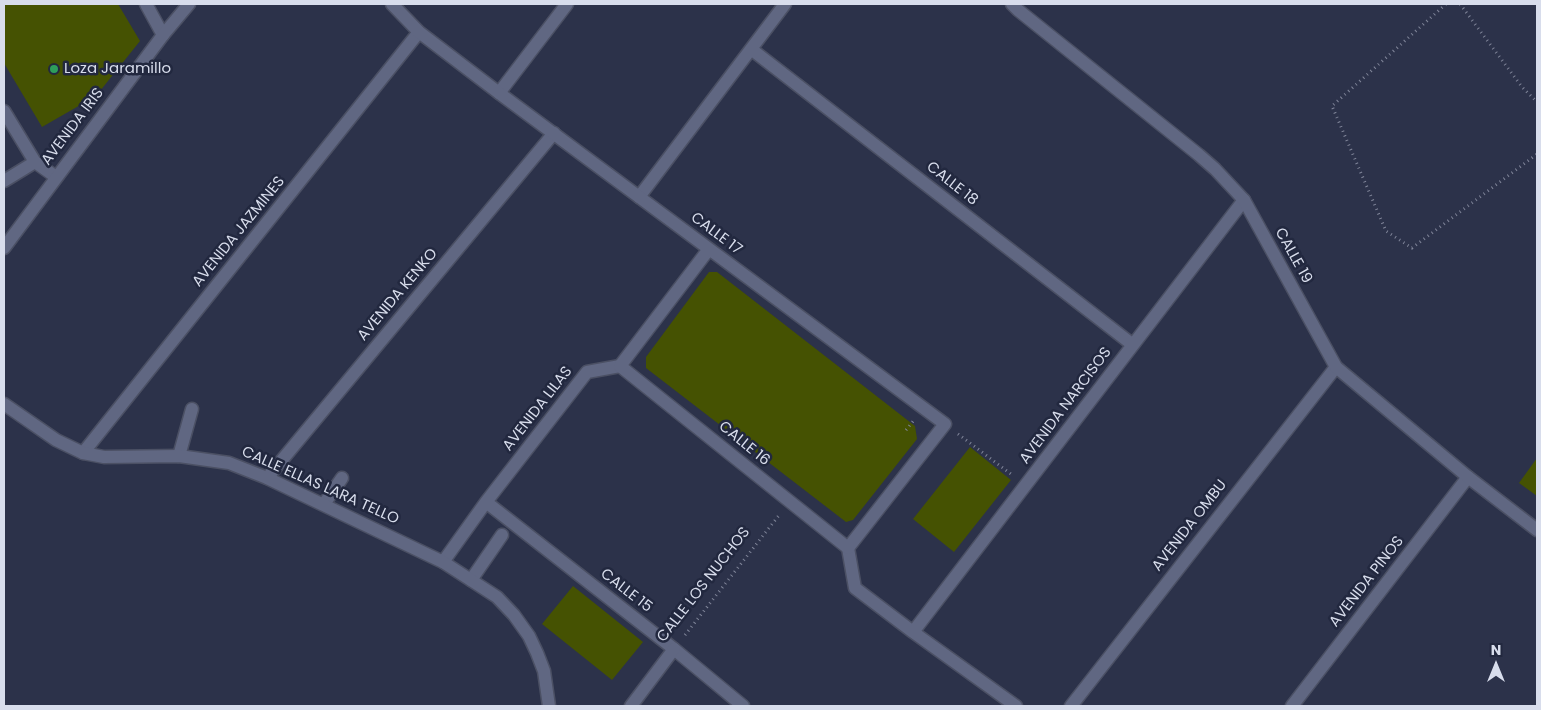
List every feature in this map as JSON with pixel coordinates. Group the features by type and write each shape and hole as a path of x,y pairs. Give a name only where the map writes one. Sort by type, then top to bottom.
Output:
{"street":[{"path":"146,4 163,35"},
{"name":"AVENIDA IRIS","path":"4,248 163,35 189,4"},
{"name":"CALLE 17","path":"392,4 419,32 499,93 945,424"},
{"path":"499,93 567,4"},
{"path":"639,197 785,4"},
{"name":"CALLE 19","path":"1012,4 1215,169 1244,200 1336,366 1468,477 1537,530"},
{"name":"AVENIDA JAZMINES","path":"83,453 419,32"},
{"name":"CALLE 18","path":"751,49 1133,345"},
{"path":"4,111 35,162 56,177"},
{"name":"AVENIDA KENKO","path":"267,478 554,133"},
{"path":"4,181 35,162"},
{"name":"AVENIDA NARCISOS","path":"913,632 1244,200"},
{"path":"620,366 709,249"},
{"name":"CALLE 16","path":"620,366 848,548"},
{"name":"AVENIDA LILAS","path":"443,562 486,502 587,372 620,366"},
{"name":"AVENIDA OMBU","path":"1071,706 1336,366"},
{"name":"CALLE ELLAS LARA TELLO","path":"4,404 56,440 83,453 104,456 179,456 229,463 324,504 443,562 497,597 514,615 529,636 544,671 549,706"},
{"path":"179,456 192,409"},
{"path":"945,424 848,548 856,588 913,632 1016,706"},
{"name":"AVENIDA PINOS","path":"1292,706 1468,477"},
{"path":"324,504 342,478"},
{"name":"CALLE 15","path":"486,502 674,649 743,706"},
{"path":"471,580 502,535"},
{"name":"CALLE LOS NUCHOS","path":"631,706 674,649"}],"path":[{"path":"1446,4 1332,106 1386,230 1412,248 1537,154"},
{"path":"1460,4 1522,86 1537,102"},
{"path":"945,424 1026,485"},
{"name":"CALLE LOS NUCHOS","path":"674,649 790,501"}],"green space":[{"name":"Loza Jaramillo","path":"4,4 118,4 140,41 96,96 42,127 4,63"},
{"path":"709,272 717,272 915,426 917,439 853,520 846,522 646,368 646,357"},
{"path":"970,447 1011,480 954,552 913,519"},
{"path":"1537,458 1537,496 1519,483"},
{"path":"573,586 643,642 612,680 542,624"}],"place":[{"name":"Loza Jaramillo","path":"54,69"}]}
